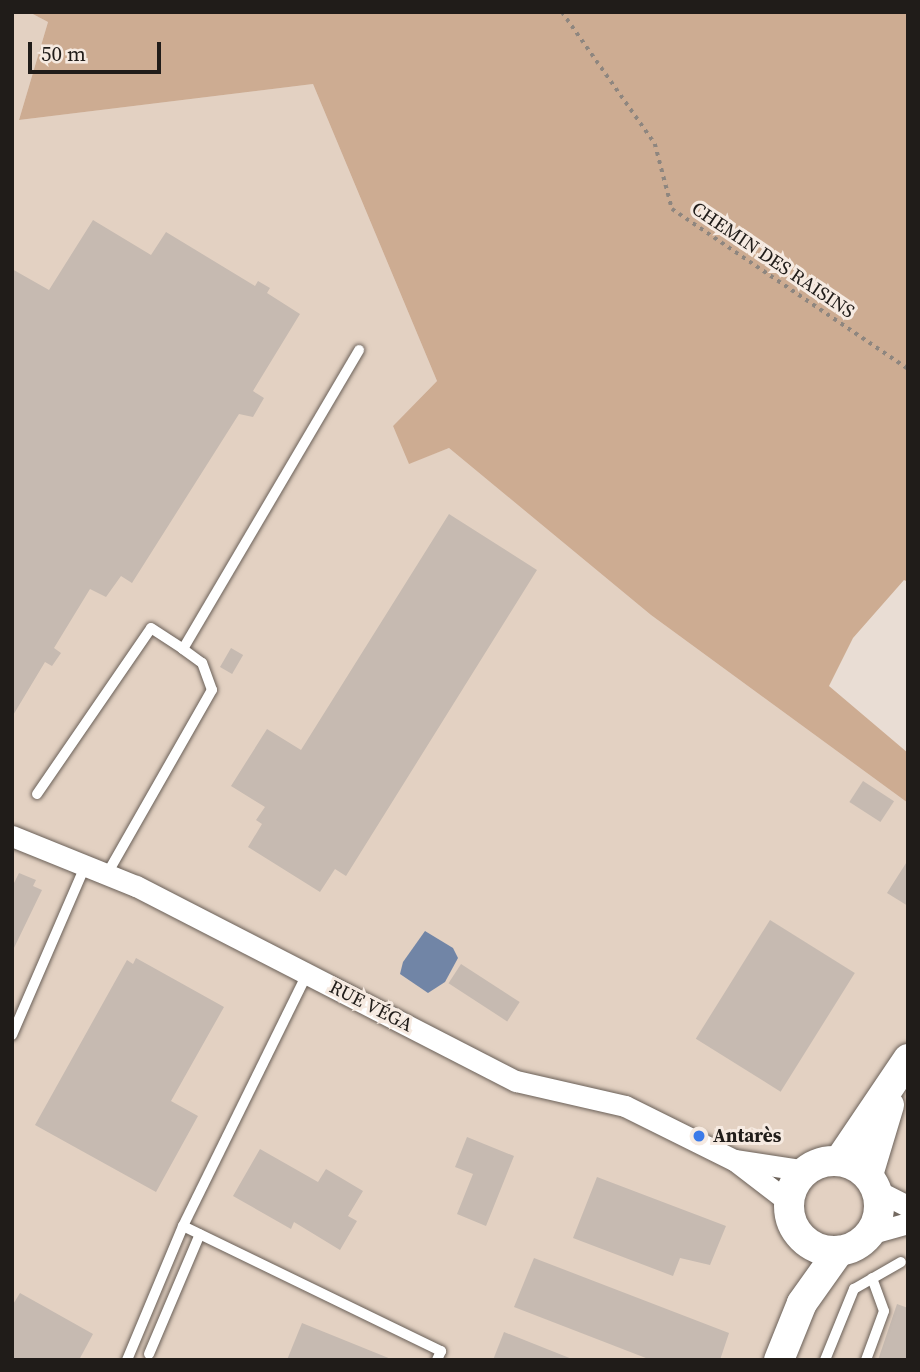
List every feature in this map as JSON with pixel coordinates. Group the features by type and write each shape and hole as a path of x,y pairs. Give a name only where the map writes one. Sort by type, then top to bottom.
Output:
{"main road":[{"path":"802,1303 800,1237 790,1203 806,1171 840,1160 902,1070"},
{"path":"779,1360 802,1303 839,1251 869,1234 877,1219 872,1183 902,1070"},
{"path":"840,1160 872,1183"},
{"path":"800,1237 818,1248 839,1251"}],"street":[{"name":"RUE VÉGA","path":"12,836 107,874 516,1081 625,1106 734,1160 790,1203"},
{"name":"RUE VÉGA","path":"734,1160 806,1171"},
{"path":"872,1183 908,1206"},
{"path":"869,1234 908,1223"}],"lane":[{"path":"183,649 359,351"},
{"path":"37,794 150,628 202,663 212,691 107,874"},
{"path":"12,1035 85,866"},
{"path":"127,1360 183,1226 307,974"},
{"path":"183,1226 441,1351 437,1360"},
{"path":"149,1354 200,1234"},
{"path":"825,1360 853,1289 901,1262"},
{"path":"866,1360 884,1311 873,1278"}],"path":[{"name":"CHEMIN DES RAISINS","path":"562,12 655,144 672,209 908,369"}],"shaded area":[{"path":"12,12 29,12 48,22 19,120 313,84 437,381 393,426 410,463 449,448 651,615 908,803 908,1360 12,1360"},
{"path":"29,12 908,12 908,582 904,580 853,638 829,686 908,753 908,803 651,615 449,448 409,464 393,426 437,381 313,84 19,120 48,22"}],"water":[{"path":"425,931 453,948 458,958 445,982 428,993 400,974 403,962"}],"building":[{"path":"93,220 151,255 166,232 255,286 258,281 270,288 267,293 300,314 253,391 264,398 253,417 239,414 132,583 121,576 106,597 90,589 54,648 61,653 52,666 45,662 12,717 12,269 49,290"},
{"path":"449,514 537,570 346,876 335,869 320,892 248,847 262,824 256,820 265,807 231,786 267,729 301,750"},
{"path":"231,648 243,655 232,674 220,667"},
{"path":"863,781 894,801 880,822 849,802"},
{"path":"908,860 908,906 887,893"},
{"path":"19,873 36,880 33,886 42,890 13,950 12,887"},
{"path":"770,920 855,973 781,1092 696,1039"},
{"path":"136,958 224,1007 171,1101 198,1116 156,1192 35,1125 127,960 133,964"},
{"path":"461,964 520,1002 507,1021 448,983"},
{"path":"467,1137 514,1156 486,1226 457,1214 473,1174 455,1167"},
{"path":"260,1149 318,1182 326,1169 363,1191 348,1216 357,1221 340,1250 294,1222 291,1229 233,1196"},
{"path":"597,1177 726,1226 710,1265 680,1258 673,1276 573,1238"},
{"path":"534,1258 729,1333 720,1360 651,1360 514,1307"},
{"path":"20,1293 93,1334 79,1360 12,1360 12,1306"},
{"path":"897,1304 908,1308 908,1360 878,1360"},
{"path":"302,1323 391,1359 391,1360 287,1360"},
{"path":"504,1332 572,1359 493,1360"}],"place":[{"name":"Antarès","path":"699,1136"}]}
